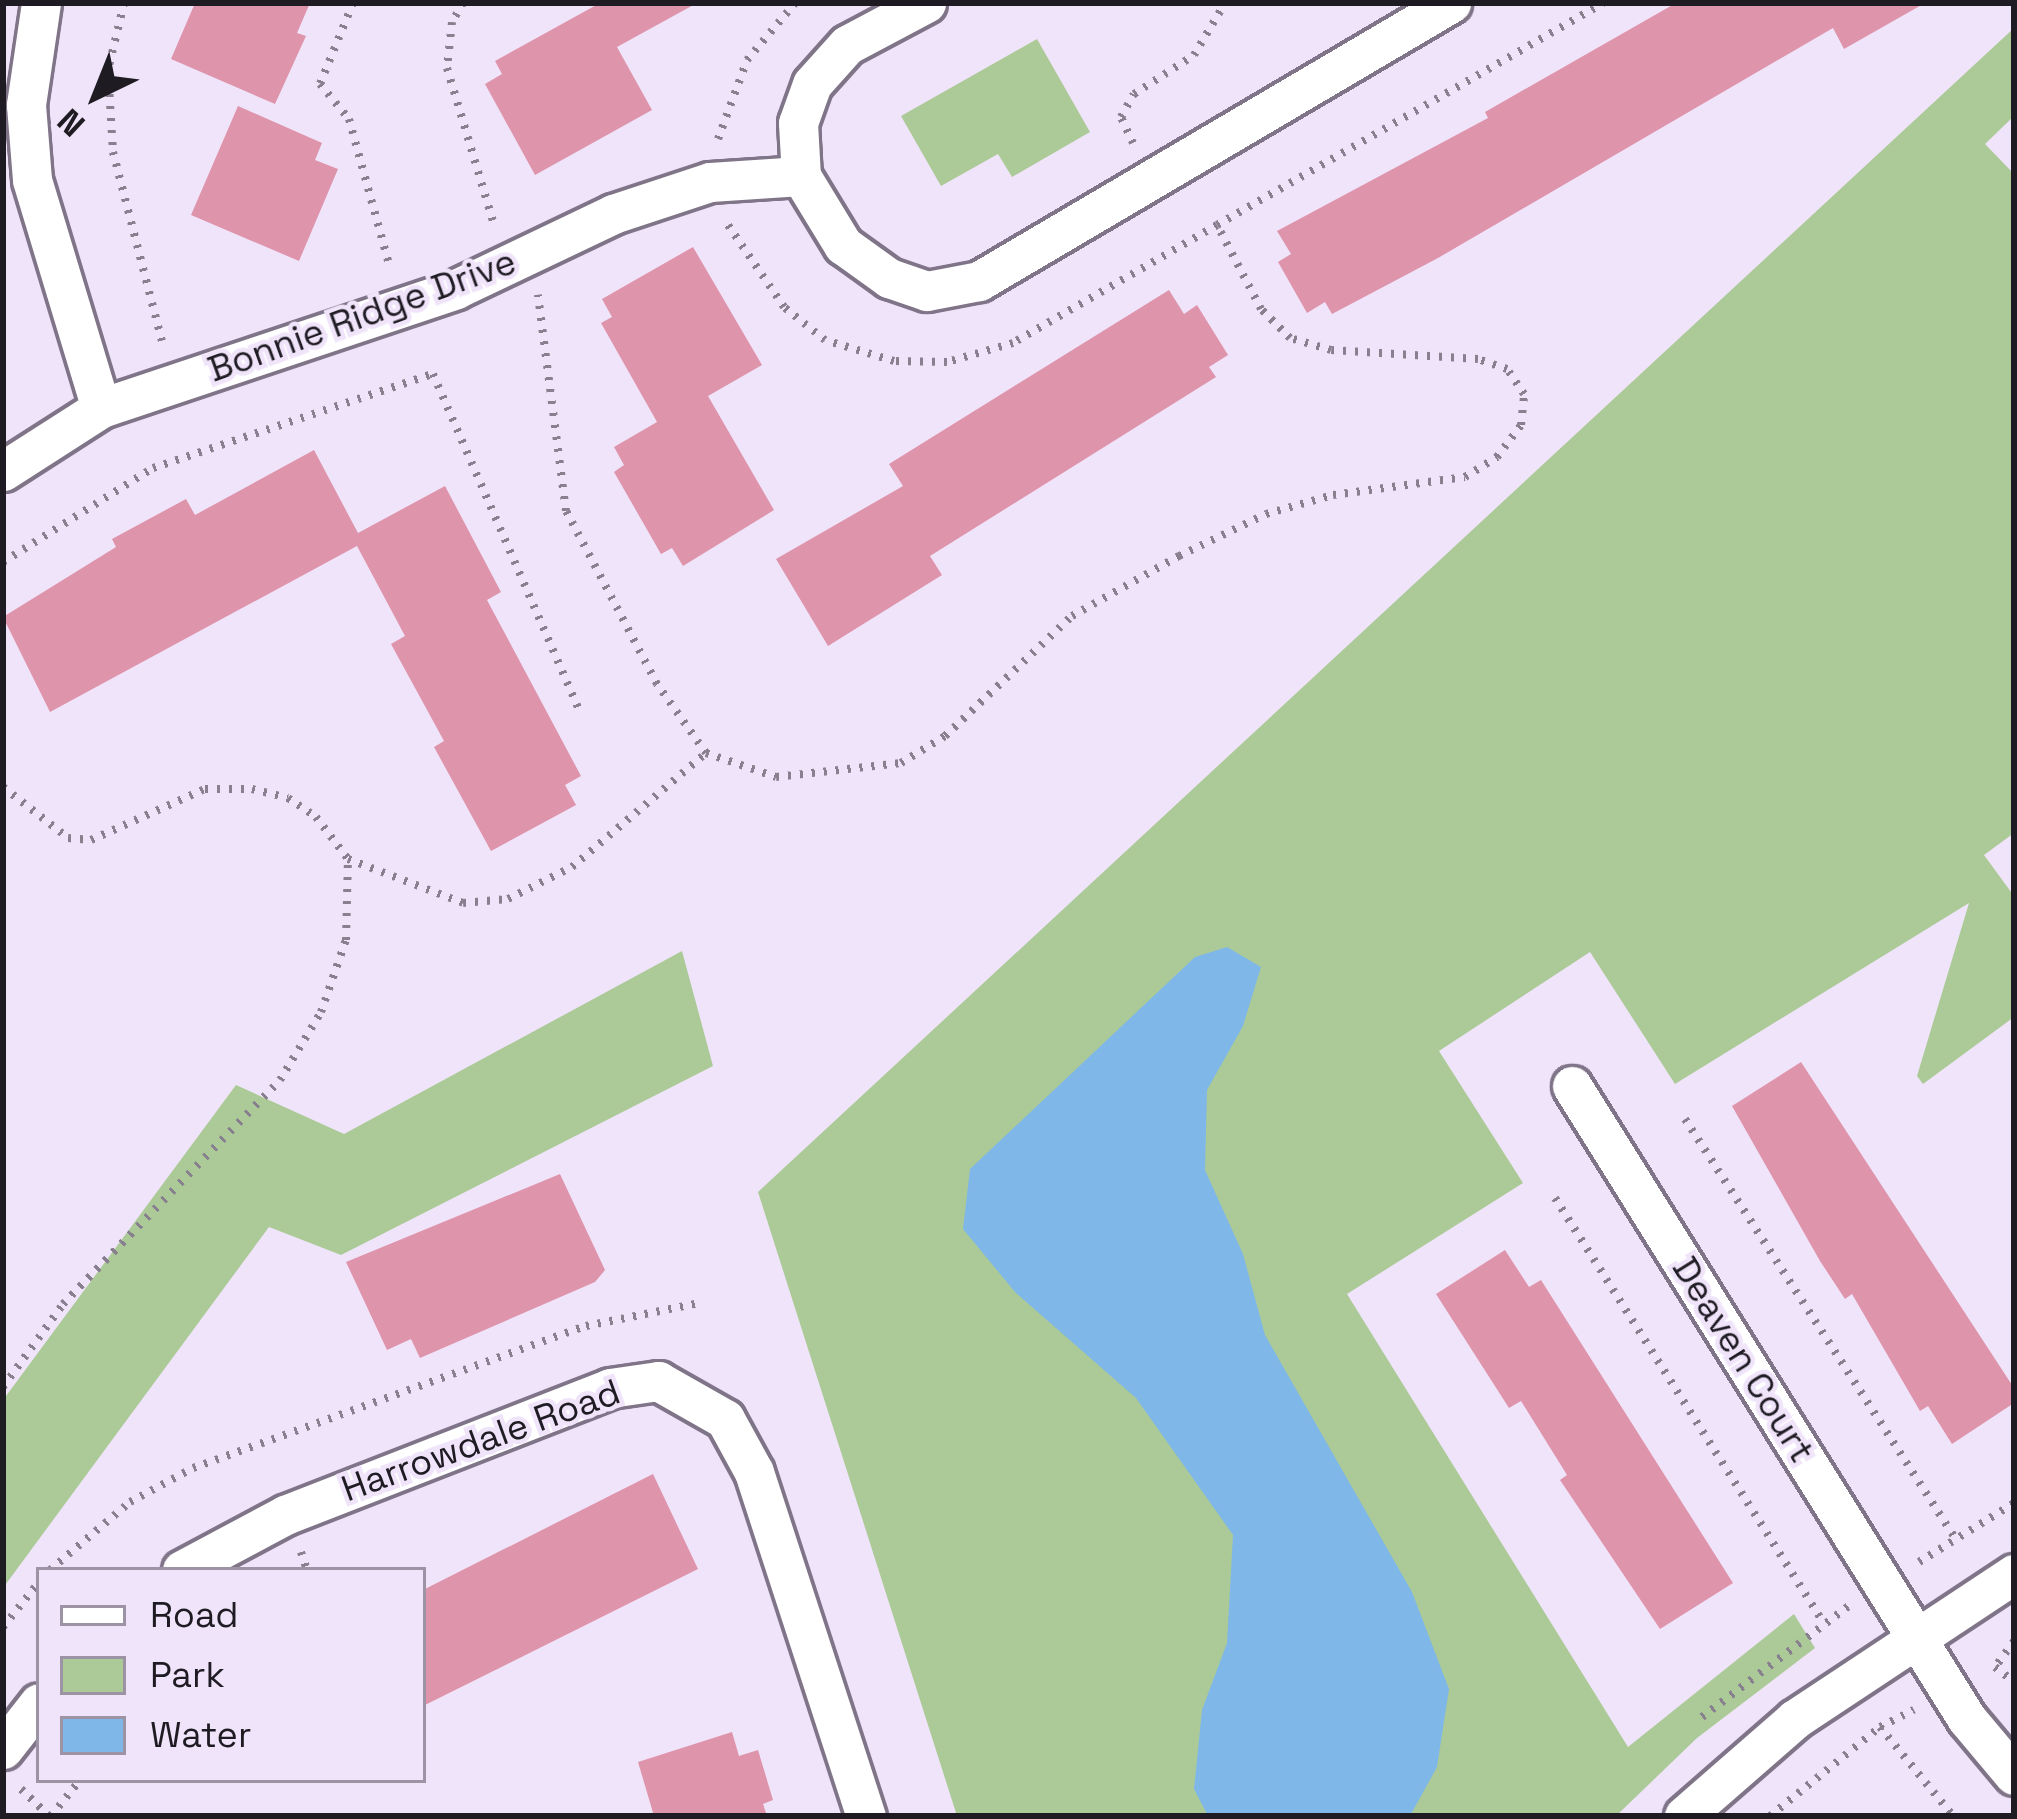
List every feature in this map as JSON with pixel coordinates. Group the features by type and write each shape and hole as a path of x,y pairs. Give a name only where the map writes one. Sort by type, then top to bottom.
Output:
{"street":[{"path":"41,3 26,105 32,180 101,408"},
{"path":"926,3 847,45 812,84 798,123 801,176 843,245 889,278 927,291 979,281 1451,3"},
{"name":"Bonnie Ridge Drive","path":"3,471 101,408 456,290 614,214 710,182 801,176"},
{"name":"Deaven Court","path":"1572,1085 1967,1719 2014,1775"},
{"name":"Harrowdale Road","path":"188,1567 285,1515 610,1388 658,1381 725,1419 754,1472 866,1816"},
{"path":"1684,1816 1795,1719 1915,1635 2014,1574"},
{"path":"11,1767 36,1710"}],"path":[{"path":"124,3 108,70 113,152 164,346 186,338"},
{"path":"352,3 320,85 349,119 390,269 368,277"},
{"path":"463,3 447,68 495,231"},
{"path":"795,3 747,60 722,115 710,182 738,250 784,308 825,340 894,361 947,362 1012,343 1604,3"},
{"path":"1138,156 1121,117 1134,94 1194,55 1225,3"},
{"path":"530,254 566,512 657,684 706,753 776,777 901,763 945,736 1072,616 1266,514 1333,495 1465,477 1498,457 1521,425 1524,394 1507,369 1478,359 1331,350 1290,338 1261,309 1216,225"},
{"path":"3,562 153,468 433,374 580,714"},
{"path":"3,788 68,838 91,840 205,789 252,789 288,798 316,817 348,859 463,903 508,899 572,867 706,753"},
{"path":"3,1387 63,1304 280,1080 322,1012 346,940 348,859"},
{"path":"1685,1120 1956,1539"},
{"path":"1555,1198 1823,1622"},
{"path":"54,1567 130,1502 193,1468 586,1326 699,1303"},
{"path":"306,1567 300,1550 322,1541"},
{"path":"3,1627 36,1586"},
{"path":"2014,1641 1995,1667 2014,1682"},
{"path":"1770,1816 1880,1727 1953,1816"},
{"path":"11,1767 50,1816 78,1783"}],"green space":[{"path":"2014,28 2014,116 1985,144 2014,174 2014,833 1984,855 2014,896 2014,1017 1923,1084 1917,1076 1969,903 1675,1084 1590,952 1439,1051 1523,1183 1347,1294 1628,1747 1794,1614 1815,1648 1697,1738 1616,1816 957,1816 758,1192"},
{"path":"1037,39 1090,132 1012,177 998,154 941,186 901,116"},
{"path":"682,951 713,1066 341,1255 269,1227 3,1588 3,1400 236,1085 344,1134"}],"water":[{"path":"1227,947 1261,967 1243,1026 1207,1090 1205,1170 1243,1254 1265,1335 1412,1592 1449,1689 1437,1767 1410,1816 1208,1816 1194,1789 1202,1710 1227,1643 1233,1535 1136,1398 1015,1292 963,1229 970,1169 1195,957"}],"building":[{"path":"195,3 310,3 297,33 306,36 275,104 171,59"},
{"path":"600,3 697,3 617,47 652,110 535,175 485,84 502,74 495,61"},
{"path":"1676,3 1925,3 1844,49 1833,28 1438,258 1332,314 1325,302 1307,313 1278,262 1291,254 1277,231 1488,118 1485,112"},
{"path":"238,106 322,143 315,160 338,169 299,261 191,215"},
{"path":"693,247 762,365 708,396 774,510 683,566 672,548 661,554 614,472 624,465 614,447 657,422 601,323 612,317 602,299"},
{"path":"1169,290 1184,314 1197,305 1228,355 1209,367 1216,377 930,556 942,575 828,646 776,559 903,486 889,464"},
{"path":"314,450 358,533 445,486 501,592 487,600 581,776 565,785 576,805 491,851 434,747 444,741 391,644 405,636 357,546 50,712 3,617 116,547 112,539 186,499 195,515"},
{"path":"1801,1062 2014,1388 2014,1403 1952,1444 1928,1406 1920,1411 1852,1294 1845,1299 1820,1261 1732,1106"},
{"path":"560,1174 605,1270 595,1282 420,1358 411,1339 387,1350 346,1262"},
{"path":"1505,1250 1529,1287 1541,1280 1733,1583 1660,1629 1560,1480 1567,1475 1521,1401 1509,1408 1436,1294"},
{"path":"653,1474 698,1569 426,1705 426,1588"},
{"path":"732,1732 739,1756 758,1750 773,1800 763,1804 767,1816 654,1816 638,1762"}]}
